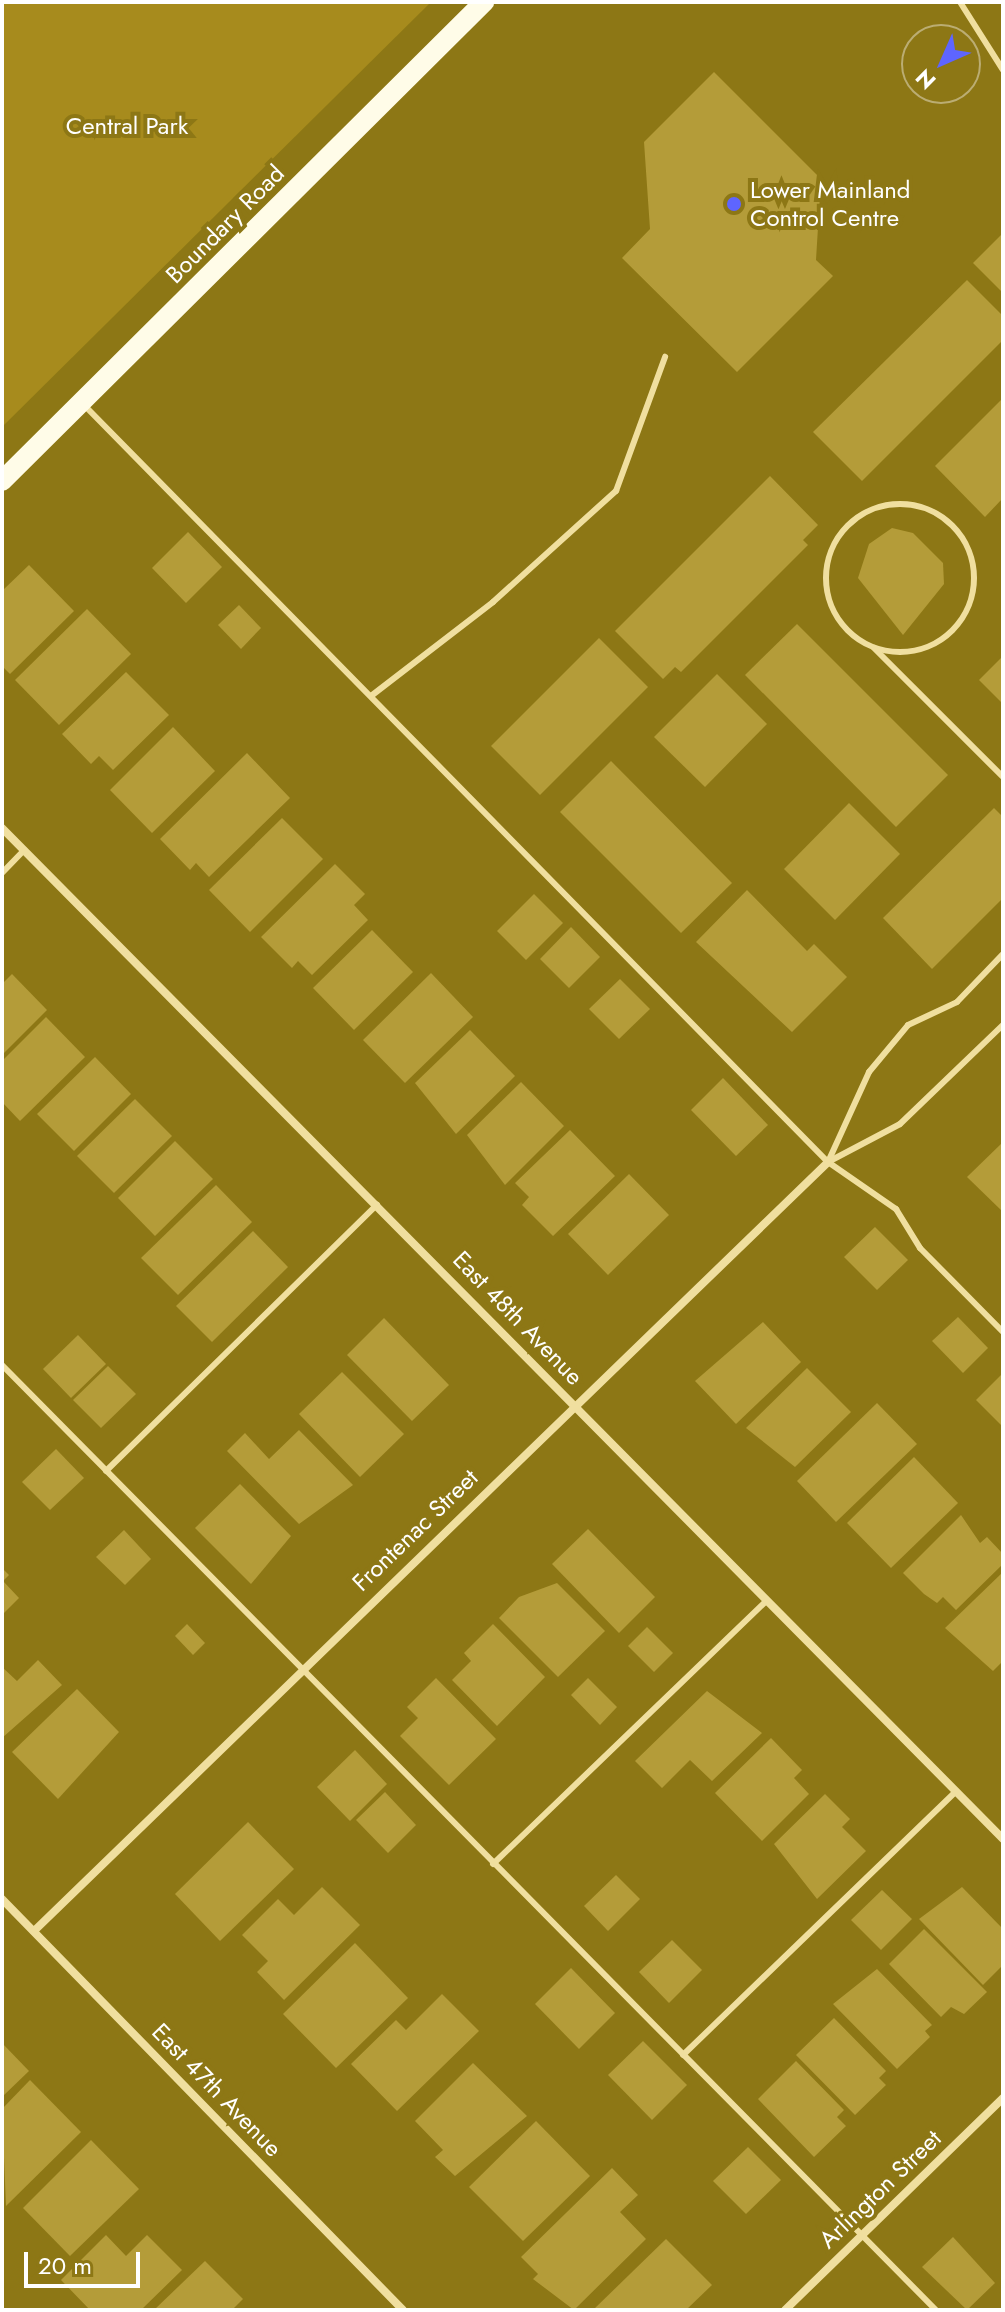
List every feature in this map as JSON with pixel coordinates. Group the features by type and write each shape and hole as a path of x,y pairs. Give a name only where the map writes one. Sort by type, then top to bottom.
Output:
{"main road":[{"name":"Boundary Road","path":"2,481 484,2"}],"street":[{"name":"East 48th Avenue","path":"2,828 378,1204 1003,1839"},
{"name":"Frontenac Street","path":"34,1931 299,1669 828,1162"},
{"name":"East 47th Avenue","path":"2,1899 403,2310"},
{"name":"Arlington Street","path":"785,2310 1003,2098"}],"lane":[{"path":"960,2 1003,70"},
{"path":"371,696 493,602 616,491 665,357"},
{"path":"83,403 828,1162 896,1209 920,1248 1003,1332"},
{"path":"874,648 924,648 964,617 973,594 967,544 931,510 884,504 853,521 831,549 827,584 837,618 874,648 1003,777"},
{"path":"2,873 24,850"},
{"path":"828,1162 869,1072 908,1025 957,1002 1003,954"},
{"path":"828,1162 900,1124 1003,1025"},
{"path":"106,1471 378,1204"},
{"path":"2,1365 299,1669 936,2310"},
{"path":"493,1864 767,1599"},
{"path":"683,2055 956,1791"}],"green space":[{"name":"Central Park","path":"2,2 431,2 2,427"}],"building":[{"name":"Lower Mainland Control Centre","path":"714,72 821,179 816,260 833,276 737,372 622,258 650,229 644,142"},
{"path":"1003,233 1003,293 973,263"},
{"path":"967,280 1003,316 1003,340 862,481 813,432"},
{"path":"1003,398 1003,498 985,517 935,466"},
{"path":"770,476 818,525 803,540 808,545 681,672 675,667 663,679 615,631"},
{"path":"892,528 913,533 943,563 944,584 903,635 858,578 869,544"},
{"path":"188,532 222,567 186,603 152,568"},
{"path":"29,565 74,611 10,674 2,666 2,591"},
{"path":"239,605 261,628 241,649 218,625"},
{"path":"87,609 131,654 59,725 15,680"},
{"path":"797,624 948,775 896,827 745,675"},
{"path":"599,638 648,687 540,795 491,746"},
{"path":"1003,656 1003,704 979,680"},
{"path":"126,672 169,715 113,770 99,756 91,764 62,734"},
{"path":"717,674 767,724 705,787 654,737"},
{"path":"173,727 215,771 152,833 110,790"},
{"path":"247,753 290,798 209,877 196,863 190,870 160,839"},
{"path":"611,761 732,883 681,933 560,812"},
{"path":"849,803 900,854 835,920 784,869"},
{"path":"994,808 1003,817 1003,898 932,969 883,918"},
{"path":"282,818 323,859 250,932 209,890"},
{"path":"335,864 365,894 354,905 368,920 312,975 298,961 292,968 261,937"},
{"path":"747,890 807,951 814,944 847,977 792,1032 696,942"},
{"path":"534,894 563,923 526,960 497,931"},
{"path":"571,927 600,957 569,988 540,959"},
{"path":"372,930 413,972 354,1030 313,988"},
{"path":"431,973 473,1017 405,1083 363,1040"},
{"path":"12,974 47,1010 2,1055 2,984"},
{"path":"620,979 650,1009 619,1039 589,1009"},
{"path":"46,1017 85,1057 20,1121 2,1102 2,1061"},
{"path":"470,1030 515,1076 456,1134 415,1083"},
{"path":"95,1057 131,1094 74,1151 37,1114"},
{"path":"723,1078 768,1125 736,1156 691,1110"},
{"path":"521,1082 564,1126 505,1185 467,1135"},
{"path":"135,1099 172,1136 114,1193 77,1156"},
{"path":"570,1130 615,1176 553,1236 522,1205 529,1197 515,1183"},
{"path":"175,1141 213,1179 155,1236 118,1198"},
{"path":"1003,1142 1003,1212 967,1177"},
{"path":"629,1174 669,1215 608,1275 568,1234"},
{"path":"216,1185 252,1222 178,1295 141,1258"},
{"path":"875,1227 908,1260 877,1290 844,1257"},
{"path":"253,1231 288,1267 212,1342 176,1306"},
{"path":"958,1317 988,1348 963,1373 932,1341"},
{"path":"384,1318 449,1385 412,1421 347,1355"},
{"path":"763,1322 801,1362 736,1424 695,1381"},
{"path":"78,1335 106,1364 71,1398 43,1369"},
{"path":"108,1366 136,1394 101,1428 73,1400"},
{"path":"807,1368 851,1412 795,1467 746,1428"},
{"path":"342,1372 404,1434 360,1477 299,1414"},
{"path":"1003,1373 1003,1427 976,1400"},
{"path":"877,1403 917,1444 836,1522 797,1481"},
{"path":"299,1430 353,1485 299,1524 227,1451 245,1433 269,1459"},
{"path":"56,1449 84,1478 50,1510 22,1482"},
{"path":"914,1457 958,1503 891,1568 847,1523"},
{"path":"240,1484 291,1536 251,1584 195,1528"},
{"path":"961,1515 980,1543 987,1537 1003,1554 1003,1564 956,1610 943,1597 937,1603 924,1594 903,1573"},
{"path":"588,1529 655,1597 619,1633 552,1564"},
{"path":"124,1530 151,1559 125,1585 96,1557"},
{"path":"2,1568 9,1575 3,1581 19,1598 2,1615"},
{"path":"1003,1572 1003,1661 993,1671 945,1628"},
{"path":"557,1583 605,1631 558,1677 499,1618 519,1597"},
{"path":"187,1624 205,1643 193,1655 175,1636"},
{"path":"493,1624 545,1677 497,1726 452,1680 471,1661 464,1653"},
{"path":"647,1627 673,1653 654,1672 628,1646"},
{"path":"38,1660 62,1685 2,1738 2,1667 17,1681"},
{"path":"436,1678 496,1739 449,1785 400,1736 418,1718 407,1707"},
{"path":"588,1678 617,1707 600,1725 571,1695"},
{"path":"77,1689 119,1732 58,1799 12,1752"},
{"path":"707,1691 762,1733 712,1781 690,1760 662,1788 635,1761"},
{"path":"771,1738 802,1770 794,1778 809,1794 762,1841 715,1793"},
{"path":"355,1750 387,1784 350,1821 317,1787"},
{"path":"385,1792 416,1825 388,1853 356,1820"},
{"path":"825,1794 850,1819 842,1827 866,1851 817,1899 774,1844"},
{"path":"248,1822 294,1869 220,1941 175,1894"},
{"path":"616,1875 640,1899 608,1931 584,1906"},
{"path":"322,1887 360,1925 284,2000 257,1972 268,1961 242,1935 278,1899 294,1915"},
{"path":"962,1887 1003,1929 1003,1965 983,1985 919,1919"},
{"path":"882,1890 912,1919 881,1950 851,1920"},
{"path":"924,1929 987,1992 964,2014 951,2007 941,2017 889,1964"},
{"path":"672,1940 702,1970 669,2003 639,1972"},
{"path":"355,1943 408,1998 336,2068 283,2014"},
{"path":"571,1968 615,2013 579,2049 535,2004"},
{"path":"877,1969 932,2025 925,2031 930,2037 897,2069 833,2004"},
{"path":"442,1994 479,2031 397,2111 351,2064 396,2020 406,2030"},
{"path":"834,2018 886,2071 879,2078 886,2085 855,2115 796,2055"},
{"path":"643,2041 687,2085 652,2120 608,2075"},
{"path":"2,2043 29,2071 2,2097"},
{"path":"796,2061 844,2110 837,2117 846,2126 814,2157 758,2099"},
{"path":"473,2063 527,2116 455,2176 435,2157 443,2150 415,2121"},
{"path":"30,2080 81,2132 6,2206 2,2109"},
{"path":"536,2121 590,2176 523,2241 469,2187"},
{"path":"91,2140 139,2189 70,2256 23,2208"},
{"path":"748,2147 781,2180 746,2214 713,2181"},
{"path":"612,2168 638,2195 620,2212 646,2239 574,2310 533,2279 538,2274 521,2257"},
{"path":"106,2235 126,2256 147,2235 182,2270 141,2310 90,2310 61,2280"},
{"path":"953,2237 995,2283 967,2310 922,2267"},
{"path":"666,2239 712,2285 686,2310 593,2310"},
{"path":"205,2261 243,2299 232,2310 154,2310"}],"place":[{"name":"Lower Mainland Control Centre","path":"734,204"}]}
